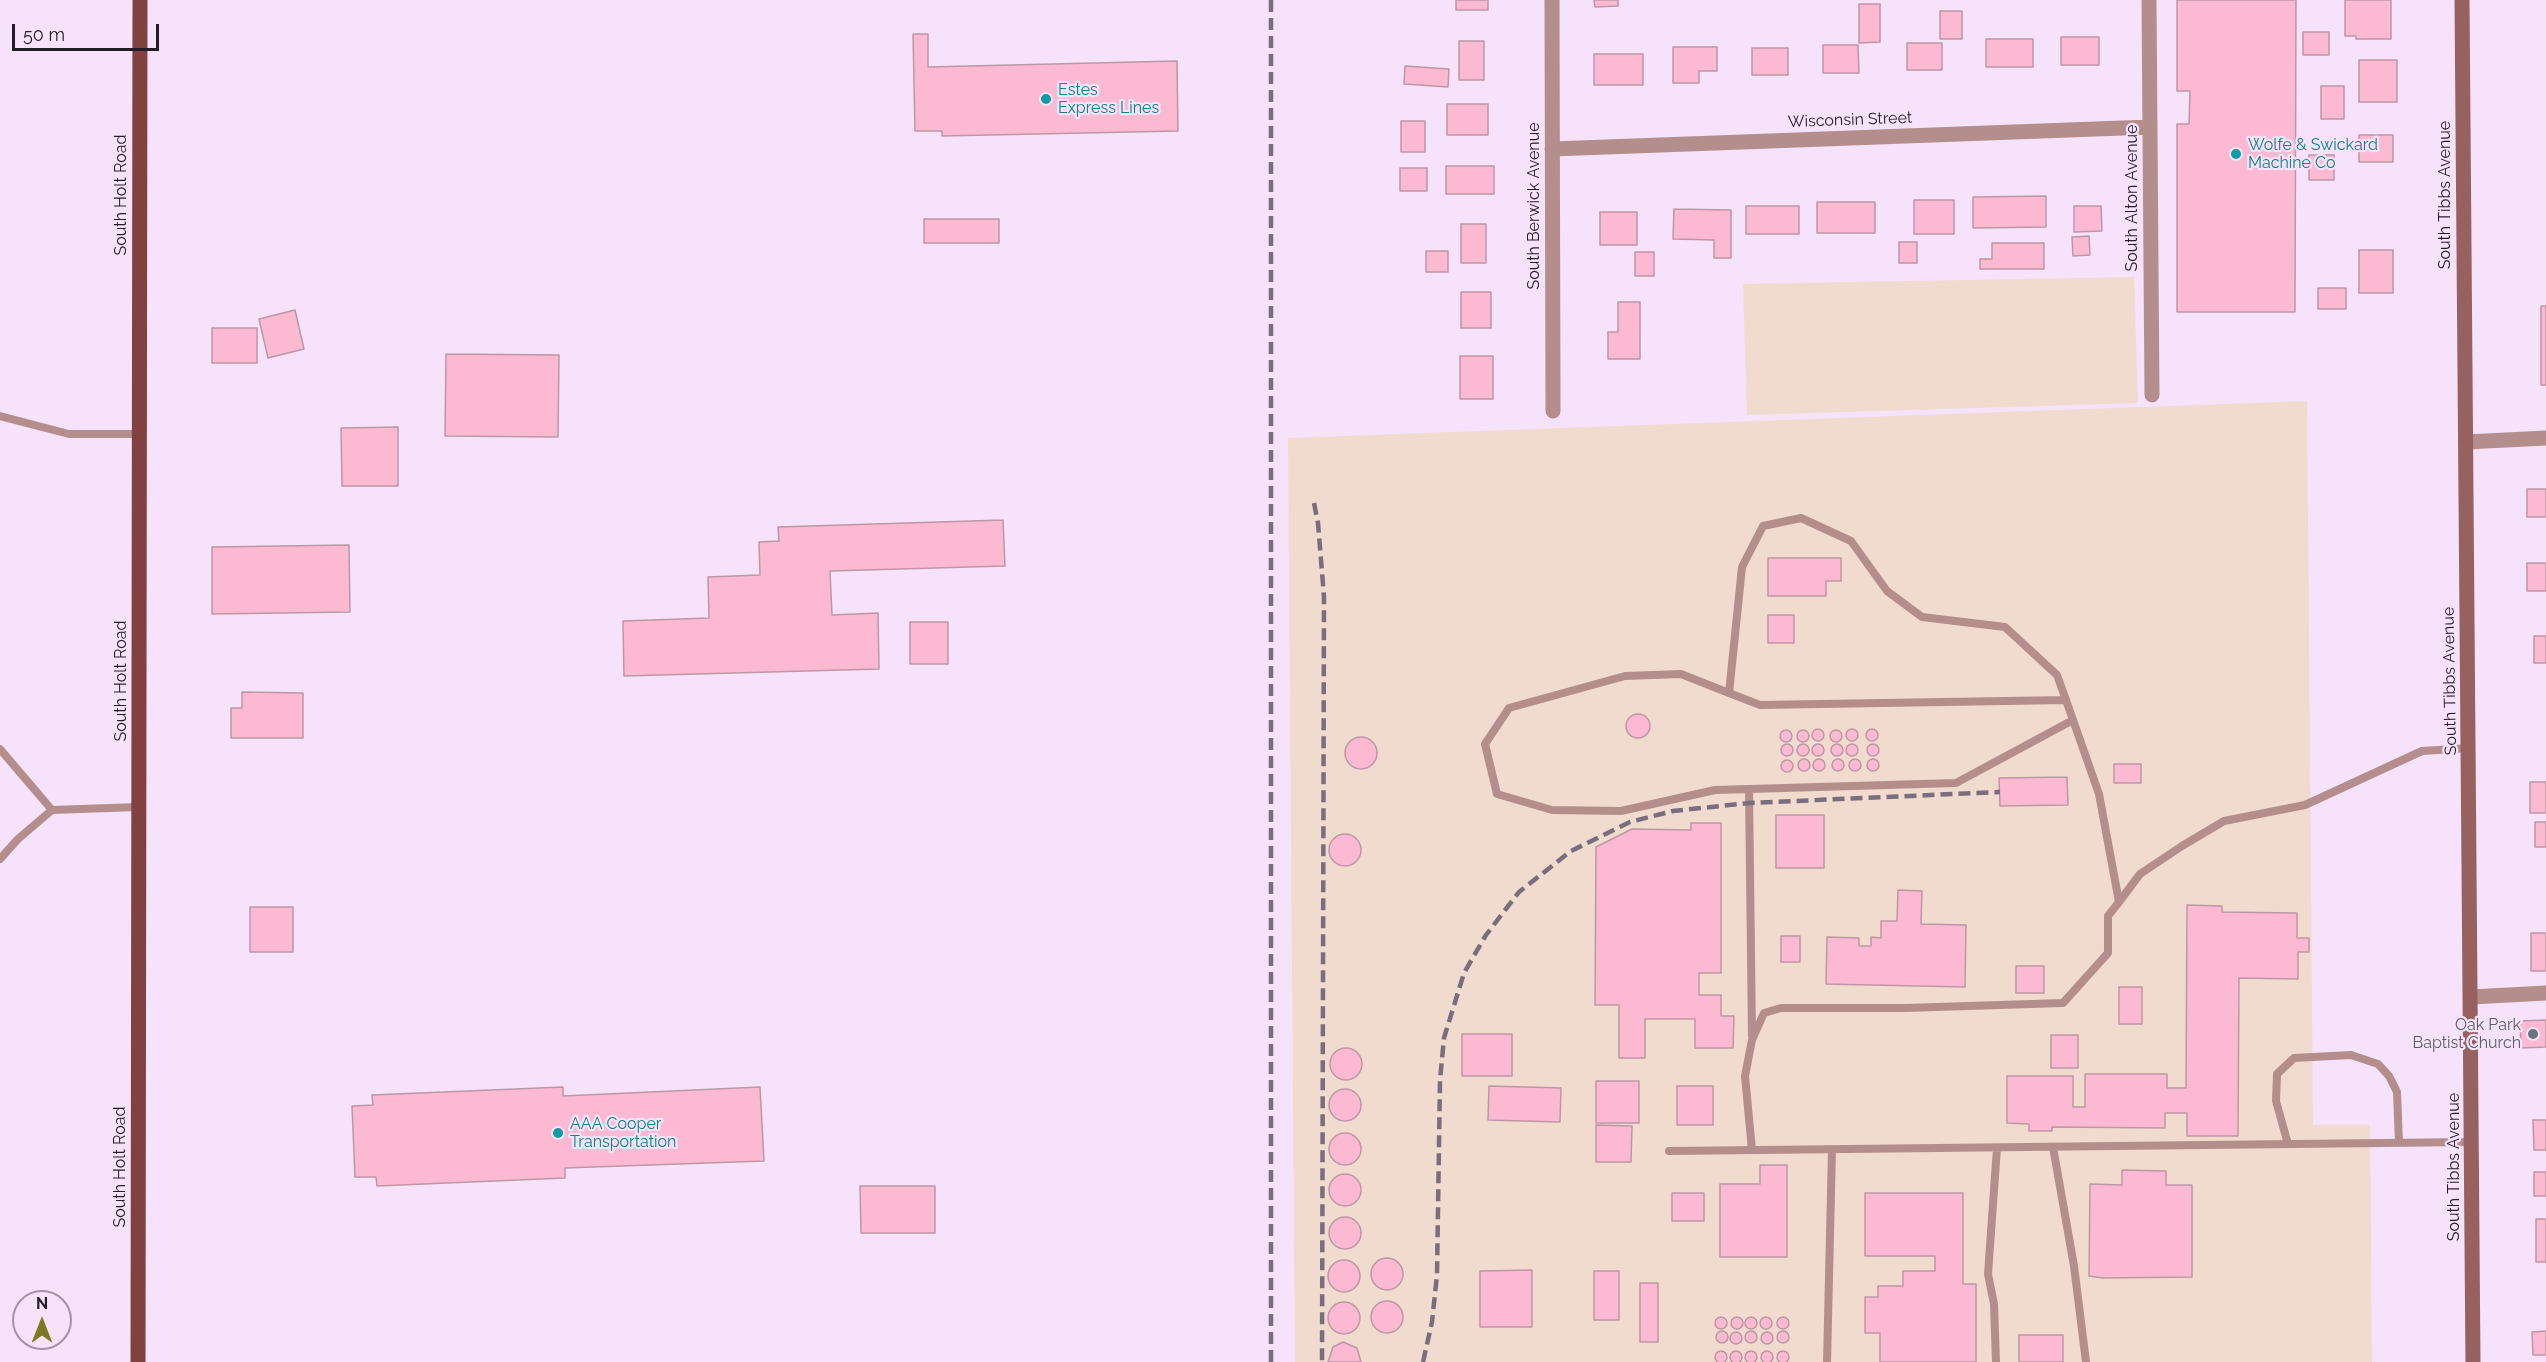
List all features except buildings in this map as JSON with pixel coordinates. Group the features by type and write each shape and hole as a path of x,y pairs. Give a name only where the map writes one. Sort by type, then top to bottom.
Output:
{"main road":[{"name":"South Holt Road","path":"138,1362 140,0"},
{"name":"South Tibbs Avenue","path":"2462,0 2473,1362"}],"street":[{"name":"South Berwick Avenue","path":"1552,0 1553,411"},
{"name":"South Alton Avenue","path":"2149,0 2152,395"},
{"name":"Wisconsin Street","path":"1552,149 2150,127"},
{"path":"2466,442 2546,438"},
{"path":"2471,997 2546,993"}],"lane":[{"path":"0,416 69,434 139,434"},
{"path":"1729,693 1742,567 1763,526 1801,518 1851,541 1887,591 1922,617 2005,627 2057,675 2099,794 2119,902"},
{"path":"2066,700 1760,705 1681,674 1625,676 1509,708 1485,744 1497,794 1552,810 1621,811 1715,790 1956,783 2073,720"},
{"path":"1752,1041 1764,1013 1781,1008 1905,1008 2063,1003 2108,954 2108,916 2140,874 2224,821 2305,805 2422,751 2469,748"},
{"path":"0,749 52,810"},
{"path":"1749,789 1752,1041 1745,1077 1752,1150"},
{"path":"0,860 18,839 52,810 139,807"},
{"path":"2288,1144 2276,1101 2277,1074 2294,1059 2351,1055 2378,1064 2389,1076 2397,1092 2399,1143"},
{"path":"1668,1151 2472,1142"},
{"path":"1996,1148 1988,1274 1994,1305 1996,1362"},
{"path":"2053,1148 2079,1299 2086,1362"},
{"path":"1827,1362 1832,1150"}],"shaded area":[{"path":"2134,277 2138,403 1747,415 1743,284"},
{"path":"2307,401 2313,1125 2370,1125 2372,1362 1295,1362 1288,438"}],"railway":[{"path":"1271,0 1271,1362"},
{"path":"1314,503 1318,523 1324,597 1322,1362"},
{"path":"1423,1362 1432,1322 1437,1275 1440,1080 1444,1038 1464,973 1486,935 1519,892 1571,851 1630,822 1673,811 1749,803 2000,792"}],"place":[{"name":"Estes Express Lines","path":"1046,99"},
{"name":"Wolfe & Swickard Machine Co","path":"2236,154"},
{"name":"Oak Park Baptist Church","path":"2533,1034"},
{"name":"AAA Cooper Transportation","path":"558,1133"}]}
